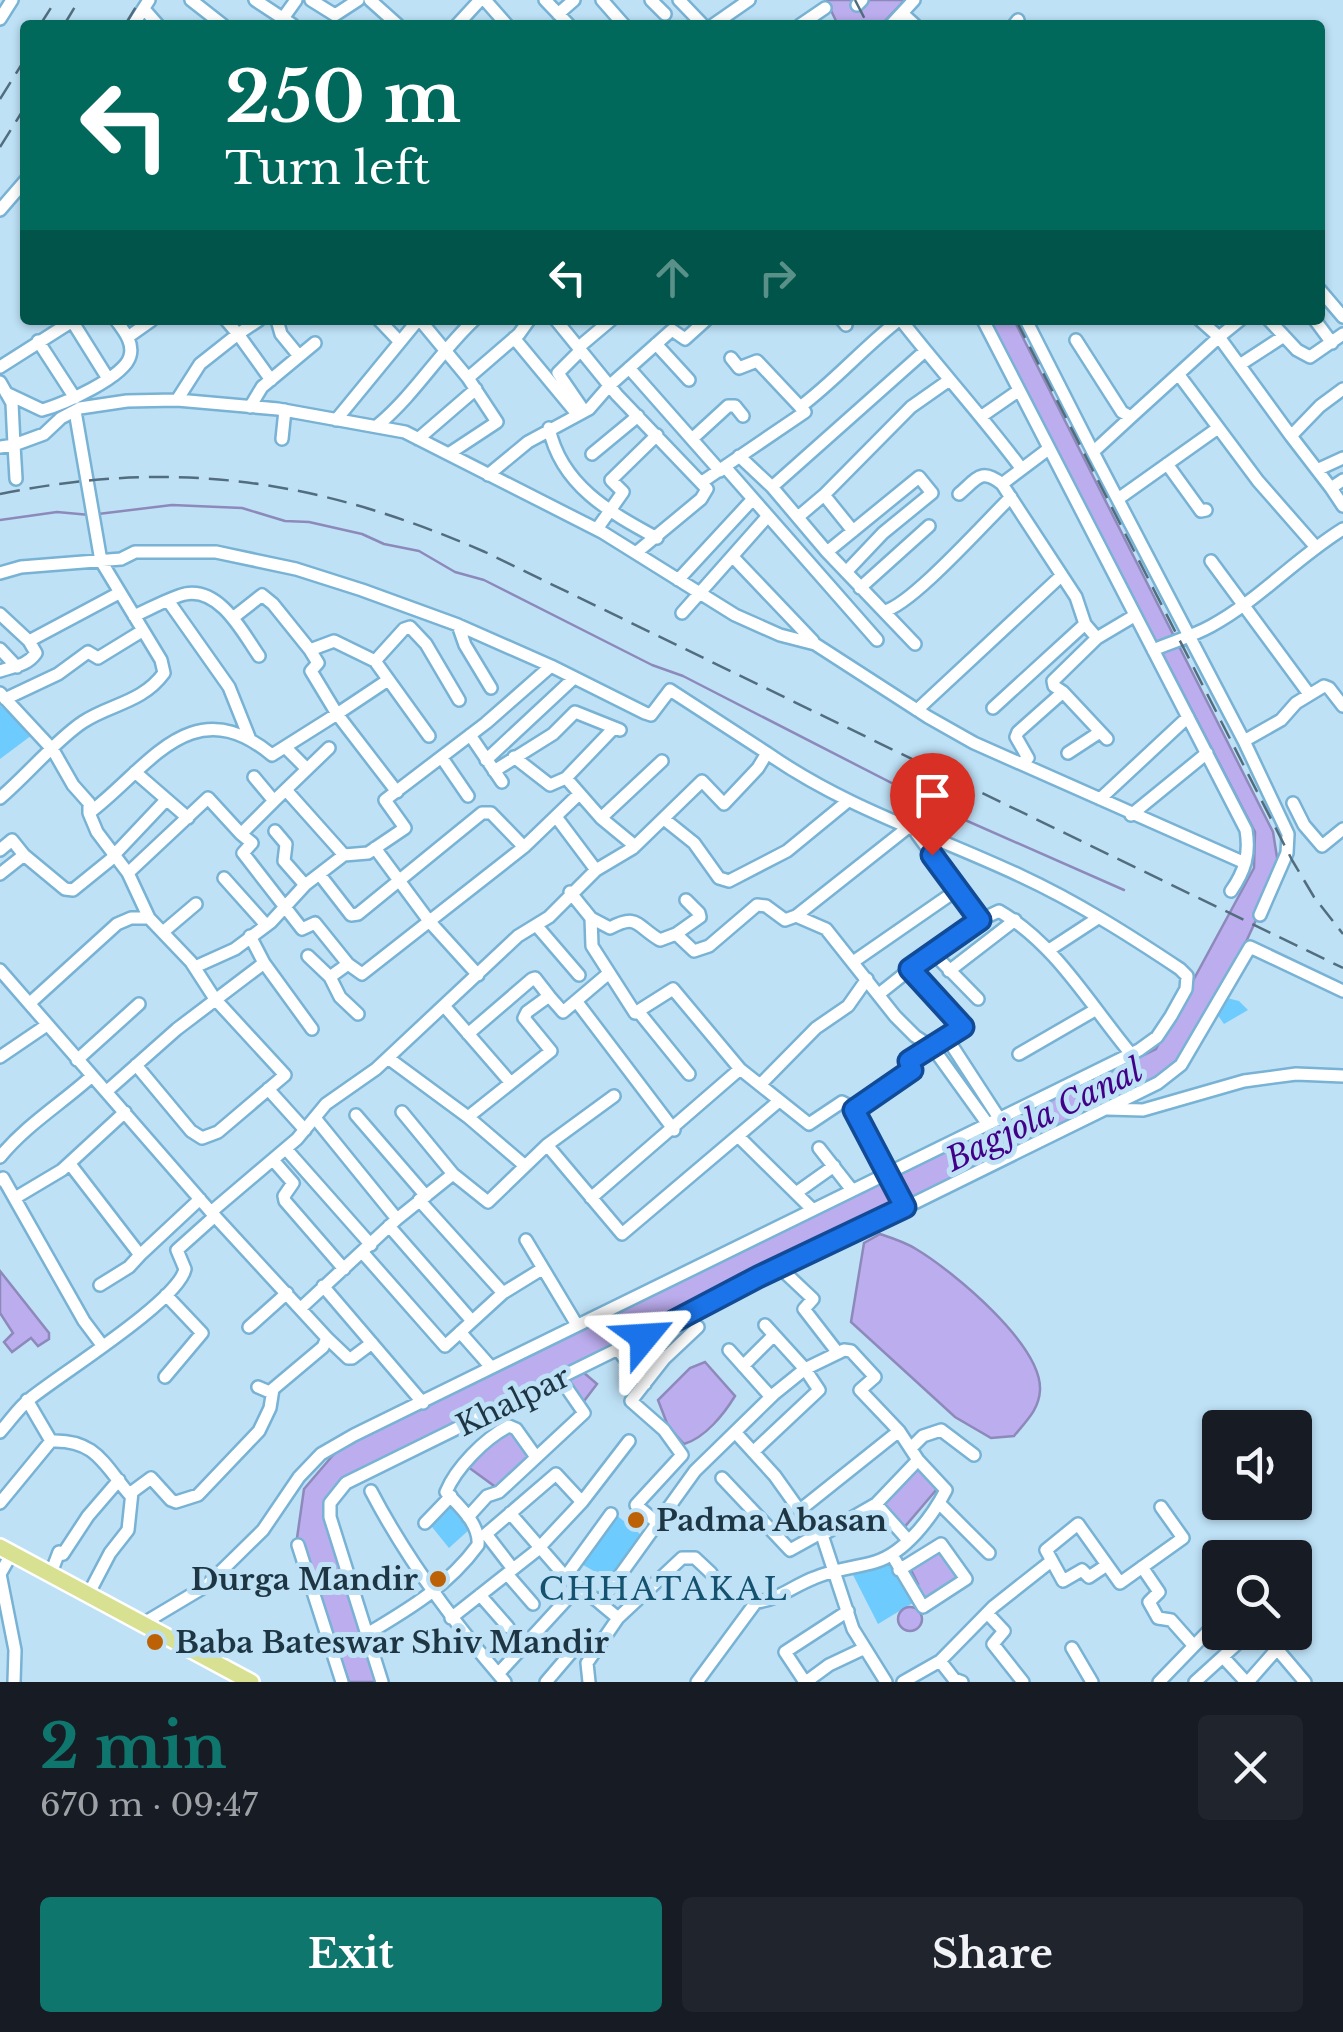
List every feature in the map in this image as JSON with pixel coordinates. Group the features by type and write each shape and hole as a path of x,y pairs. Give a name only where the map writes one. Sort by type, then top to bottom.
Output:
{"main road":[{"path":"6,1550 252,1682"}],"street":[{"path":"0,20 12,0"},
{"path":"191,0 208,5"},
{"path":"255,0 281,20"},
{"path":"311,0 334,15 358,0"},
{"path":"370,0 392,20"},
{"path":"462,20 483,0 503,20"},
{"path":"544,0 564,20"},
{"path":"558,14 574,0"},
{"path":"602,0 620,20"},
{"path":"651,0 664,14"},
{"path":"679,0 698,20"},
{"path":"720,20 750,0"},
{"path":"896,20 914,0"},
{"path":"807,20 824,8"},
{"path":"903,14 909,20"},
{"path":"0,210 20,187"},
{"path":"1325,296 1343,317"},
{"path":"0,367 66,325"},
{"path":"76,325 108,377"},
{"path":"7,446 44,434 124,365 131,355 128,338 119,325"},
{"path":"128,338 145,325"},
{"path":"230,325 271,380"},
{"path":"176,400 200,364 252,325"},
{"path":"279,325 299,356"},
{"path":"384,325 400,342"},
{"path":"336,420 415,325"},
{"path":"424,325 472,383 497,422 450,452"},
{"path":"378,425 421,383 445,348 469,325"},
{"path":"418,439 525,325"},
{"path":"560,325 609,386 702,482 706,493 638,552"},
{"path":"581,412 558,373 606,325"},
{"path":"488,475 528,442 581,412 672,330 685,339 700,325"},
{"path":"800,406 826,388 862,348 893,325"},
{"path":"904,325 1021,468"},
{"path":"984,325 1246,830 1245,863 1231,891"},
{"path":"1030,325 1288,834 1288,854 1260,915"},
{"path":"1206,325 1241,364 1343,506"},
{"path":"1093,452 1233,325"},
{"path":"1274,325 1297,350 1310,357 1338,339"},
{"path":"1241,364 1284,336"},
{"path":"514,338 581,412"},
{"path":"1076,340 1122,412 1131,416"},
{"path":"0,798 84,722 128,702 164,674 161,660 101,561 75,404 38,341"},
{"path":"250,407 256,392 315,343"},
{"path":"656,344 689,380"},
{"path":"772,488 925,351"},
{"path":"702,482 805,412 758,361 740,368 731,358"},
{"path":"628,368 877,640"},
{"path":"1179,375 1286,516 1315,546"},
{"path":"798,517 911,407 948,381"},
{"path":"3,387 42,410 75,404 176,400 285,410 378,425 450,452 597,529 736,616 815,644"},
{"path":"3,387 12,403 14,419 7,446 16,479"},
{"path":"1291,436 1320,406 1343,390"},
{"path":"982,416 1018,392"},
{"path":"692,439 728,406 735,406 743,416"},
{"path":"282,439 285,410"},
{"path":"592,454 638,416"},
{"path":"549,428 554,450 569,476 609,512 657,538"},
{"path":"1118,499 1218,428"},
{"path":"597,529 623,492 612,480 657,435"},
{"path":"1002,484 1047,450"},
{"path":"739,456 915,644"},
{"path":"1320,469 1343,458"},
{"path":"0,470 15,464"},
{"path":"1167,464 1200,511 1206,510"},
{"path":"959,494 984,475 1002,484 1076,597 1085,624 1098,638"},
{"path":"827,552 920,477 932,493 883,533 846,572"},
{"path":"1331,488 1343,480"},
{"path":"824,494 853,530"},
{"path":"884,610 892,609 913,592 1010,497"},
{"path":"678,580 752,500"},
{"path":"682,614 767,517"},
{"path":"860,588 929,526"},
{"path":"1154,650 1207,628 1343,529"},
{"path":"0,573 121,559 135,552 216,552 248,557 362,590 458,625 651,715 670,690 805,780 911,831 1024,878 1098,918 1187,976 1186,989 1157,1037 1131,1054 490,1366 322,1454 299,1477 263,1530 223,1569 182,1602 144,1623"},
{"path":"732,557 815,644 917,710 986,748 1245,863"},
{"path":"1211,561 1310,694"},
{"path":"917,710 1062,576"},
{"path":"28,641 118,593"},
{"path":"134,616 188,593 217,602 234,617 259,656"},
{"path":"234,617 262,596 273,604 318,661 311,671 337,714 397,792"},
{"path":"170,602 229,686 250,737"},
{"path":"0,614 36,653 17,667 0,671"},
{"path":"1068,753 1103,736 1053,681 1098,638 1134,616"},
{"path":"994,708 1085,624"},
{"path":"458,625 491,688"},
{"path":"375,661 410,627 426,644 459,700"},
{"path":"136,1065 191,1131 202,1138 218,1132 286,1075 149,918 128,873 96,832 89,803 73,786 53,750 2,696 58,674 88,652 98,658 142,630"},
{"path":"310,650 334,641 375,661 429,736"},
{"path":"0,649 17,667"},
{"path":"195,967 235,949 266,926 305,886 344,855 368,853 404,828 385,800 442,758 551,666"},
{"path":"486,760 574,678"},
{"path":"89,813 119,791 152,755 188,735 226,730 250,737 272,755 388,680"},
{"path":"1244,741 1281,720 1324,686 1343,706"},
{"path":"1022,762 1028,758 1016,738 1018,732 1063,692"},
{"path":"470,735 498,776 514,757 552,734 576,712 616,730 566,778 550,785 514,757"},
{"path":"1100,799 1188,717"},
{"path":"285,746 308,769"},
{"path":"241,834 329,748"},
{"path":"0,1432 28,1400 166,1296 184,1273 177,1250 286,1149 326,1104 388,1058 518,936 549,917 596,870 634,846 702,781 724,804 758,768 766,753"},
{"path":"1131,815 1207,753"},
{"path":"442,758 468,796"},
{"path":"601,818 662,761"},
{"path":"134,772 188,818"},
{"path":"254,776 274,800"},
{"path":"566,778 601,818 634,846"},
{"path":"286,790 344,855"},
{"path":"128,873 208,798 252,843 242,853 302,929 315,923 348,964 358,973 367,973 524,847 579,794"},
{"path":"0,850 12,840 24,855 65,889 72,890 115,856 166,800"},
{"path":"664,818 694,843 719,878 728,881 802,840 848,801"},
{"path":"1293,803 1304,825 1322,846 1343,829"},
{"path":"320,875 350,915 358,914 482,813 491,813 524,847"},
{"path":"557,818 596,870"},
{"path":"275,831 286,844 284,861 305,886"},
{"path":"911,831 980,920"},
{"path":"676,934 699,951 758,905 786,920 796,916 911,831"},
{"path":"375,848 429,921 478,975"},
{"path":"0,874 24,855"},
{"path":"224,878 266,926"},
{"path":"853,962 957,890"},
{"path":"570,892 591,918 610,928 633,920 660,940 700,918 700,913 686,900"},
{"path":"162,932 196,904"},
{"path":"880,994 932,952 999,911 1049,950 1131,1054"},
{"path":"796,916 826,929 895,1016 933,1048 993,1121"},
{"path":"30,1003 118,924 131,918 149,918"},
{"path":"591,918 592,946 635,1013 673,989 740,1069 808,1124 842,1102 854,1110 905,1207"},
{"path":"1049,950 1098,918"},
{"path":"949,971 1015,920"},
{"path":"536,925 579,975"},
{"path":"250,936 264,963 312,1029"},
{"name":"Khalpar","path":"382,1682 330,1517 330,1503 346,1483 1158,1083 1181,1065 1245,952 1254,947 1343,991"},
{"path":"932,952 978,999"},
{"path":"308,956 358,1014"},
{"path":"107,1091 215,998 264,963"},
{"path":"330,978 348,964"},
{"path":"854,1110 912,1070 909,1061 963,1027 910,969"},
{"path":"0,970 327,1338 348,1358 372,1343"},
{"path":"468,1034 532,979 562,1012 609,973"},
{"path":"760,1085 816,1028 848,1006 867,979"},
{"path":"468,1117 551,1051 524,1018 549,996"},
{"path":"578,1002 674,1130"},
{"path":"77,1060 139,1004"},
{"path":"445,1007 510,1082"},
{"path":"1020,1054 1095,1010"},
{"path":"638,1011 689,1074"},
{"path":"0,1057 47,1025"},
{"path":"947,1038 993,1121"},
{"path":"388,1058 468,1117 524,1165"},
{"path":"591,1198 740,1069"},
{"path":"1103,1109 1143,1110 1244,1080 1296,1074 1343,1076"},
{"path":"0,1158 20,1133 64,1102 92,1076"},
{"path":"268,1089 305,1130"},
{"path":"402,1112 453,1174 488,1202 547,1145 614,1096"},
{"path":"547,1145 622,1234 779,1102"},
{"path":"15,1198 70,1164 125,1112"},
{"path":"356,1114 503,1293"},
{"path":"315,1118 472,1321"},
{"path":"739,1137 812,1209"},
{"path":"819,1148 852,1190"},
{"path":"286,1149 445,1346 503,1293 542,1269"},
{"path":"274,1160 293,1183 283,1198 344,1269"},
{"path":"70,1164 140,1254"},
{"path":"796,1193 834,1166"},
{"path":"301,1308 453,1174"},
{"path":"1,1177 84,1321 102,1345"},
{"path":"100,1285 129,1267 200,1199"},
{"path":"526,1240 577,1325"},
{"path":"779,1267 813,1298 804,1309 838,1353"},
{"path":"323,1286 423,1403"},
{"path":"250,1328 287,1293"},
{"path":"165,1377 202,1332 166,1296"},
{"path":"753,1452 819,1390 765,1324"},
{"path":"660,1525 636,1505 682,1455 664,1430 631,1400 664,1359 698,1327"},
{"path":"460,1332 490,1366"},
{"path":"743,1366 774,1335"},
{"path":"644,1337 664,1359"},
{"path":"130,1495 151,1478 170,1500 176,1502 198,1495 259,1431 273,1388 323,1347 327,1338"},
{"path":"618,1350 645,1384"},
{"path":"729,1350 771,1396"},
{"path":"600,1603 660,1525 695,1471 771,1396 805,1369 844,1350 851,1351 875,1377 860,1390 946,1490 892,1555 836,1569 773,1600 756,1602 697,1682"},
{"path":"468,1517 584,1413 564,1384"},
{"path":"258,1387 272,1393"},
{"path":"28,1400 51,1441"},
{"path":"367,1634 435,1592 478,1545 479,1538 468,1517 446,1488 462,1470 464,1461 506,1427 516,1429 536,1458"},
{"path":"800,1510 898,1430"},
{"path":"911,1448 924,1436 941,1430 974,1455"},
{"path":"736,1432 820,1535 836,1569 854,1629 886,1682"},
{"path":"0,1503 51,1441 75,1440 104,1462 130,1495 128,1530 110,1553 89,1593"},
{"path":"451,1618 540,1547 582,1502 629,1441"},
{"path":"722,1478 790,1550 876,1504 918,1460"},
{"path":"534,1604 486,1534 556,1474 582,1502"},
{"path":"51,1573 59,1552 63,1554 119,1480"},
{"path":"371,1491 392,1530 451,1618 501,1678 566,1600"},
{"path":"425,1523 451,1496"},
{"path":"939,1503 988,1553"},
{"path":"876,1504 908,1540"},
{"path":"1107,1565 1089,1578 1082,1570 1063,1581 1046,1550 1078,1524 1120,1583 1183,1538 1161,1506"},
{"path":"510,1513 566,1576 618,1618"},
{"path":"566,1576 611,1514"},
{"path":"892,1555 900,1570 923,1608 966,1579 941,1544 900,1570"},
{"path":"298,1545 342,1682"},
{"path":"6,1550 0,1574 15,1650 14,1682"},
{"path":"589,1682 588,1664 618,1618 682,1558 695,1558 711,1573"},
{"path":"903,1682 940,1661 993,1607 1050,1562"},
{"path":"1142,1567 1158,1592 1149,1602 1158,1618 1171,1620 1194,1646"},
{"path":"480,1595 508,1628"},
{"path":"848,1611 785,1652 806,1682 829,1665 865,1648"},
{"path":"989,1615 1004,1632 993,1644 1023,1682"},
{"path":"1159,1682 1202,1638"},
{"path":"546,1682 575,1648"},
{"path":"1072,1648 1092,1682"},
{"path":"1223,1657 1247,1682 1277,1649 1305,1682"},
{"path":"1195,1682 1231,1650"},
{"path":"940,1661 954,1679 962,1682"}],"shaded area":[{"path":"0,705 32,735 0,759"},
{"path":"1227,998 1239,1001 1248,1010 1224,1024 1217,1014"},
{"path":"450,1502 470,1529 449,1548 428,1522"},
{"path":"615,1514 645,1538 613,1582 578,1562"},
{"path":"892,1558 916,1601 878,1624 851,1571"}],"water":[{"path":"826,0 852,0 855,6 862,0 905,0 886,20 836,20"},
{"name":"Bagjola Canal","path":"992,325 1017,325 1273,832 1279,870 1200,1042 1170,1078 344,1480 329,1501 382,1682 349,1682 297,1538 304,1489 340,1447 1156,1049 1254,868 1255,832"},
{"path":"880,1234 912,1247 951,1274 993,1311 1027,1352 1037,1372 1039,1397 1014,1436 991,1438 955,1417 851,1322 864,1243"},
{"path":"0,1271 49,1333 49,1339 38,1346 31,1338 12,1352 4,1342 13,1333 0,1313"},
{"path":"705,1362 735,1396 720,1418 684,1444 668,1426 658,1400 690,1368"},
{"path":"583,1372 597,1384 581,1405 566,1382"},
{"path":"508,1427 531,1455 497,1488 464,1464"},
{"path":"917,1467 937,1489 902,1530 880,1504"},
{"path":"940,1548 963,1578 923,1606 910,1568"},
{"path":"910,1607 919,1610 919,1628 910,1631 901,1628 898,1619 901,1610"}],"waterway":[{"path":"98,514 172,505 242,508 285,521 309,522 362,534 384,544 419,551 455,572 484,580 652,665 683,676 956,816 1124,890"},
{"path":"0,520 57,512 90,515"}],"railway":[{"path":"43,20 56,0"},
{"path":"67,20 79,0"},
{"path":"128,20 140,0"},
{"path":"855,0 865,20"},
{"path":"0,99 20,67"},
{"path":"0,147 20,115"},
{"path":"1019,325 1292,860 1343,934"},
{"path":"0,494 128,478 247,482 306,493 424,527 485,552 1343,968"}],"place":[{"name":"Padma Abasan","path":"636,1520"},
{"name":"Durga Mandir","path":"438,1579"},
{"name":"Baba Bateswar Shiv Mandir","path":"155,1642"}],"district":[{"name":"CHHATAKAL","path":"664,1589"}],"route":[{"path":"644,1337 905,1207 854,1110 912,1070 909,1061 963,1027 910,969 980,920 932,855"}]}
